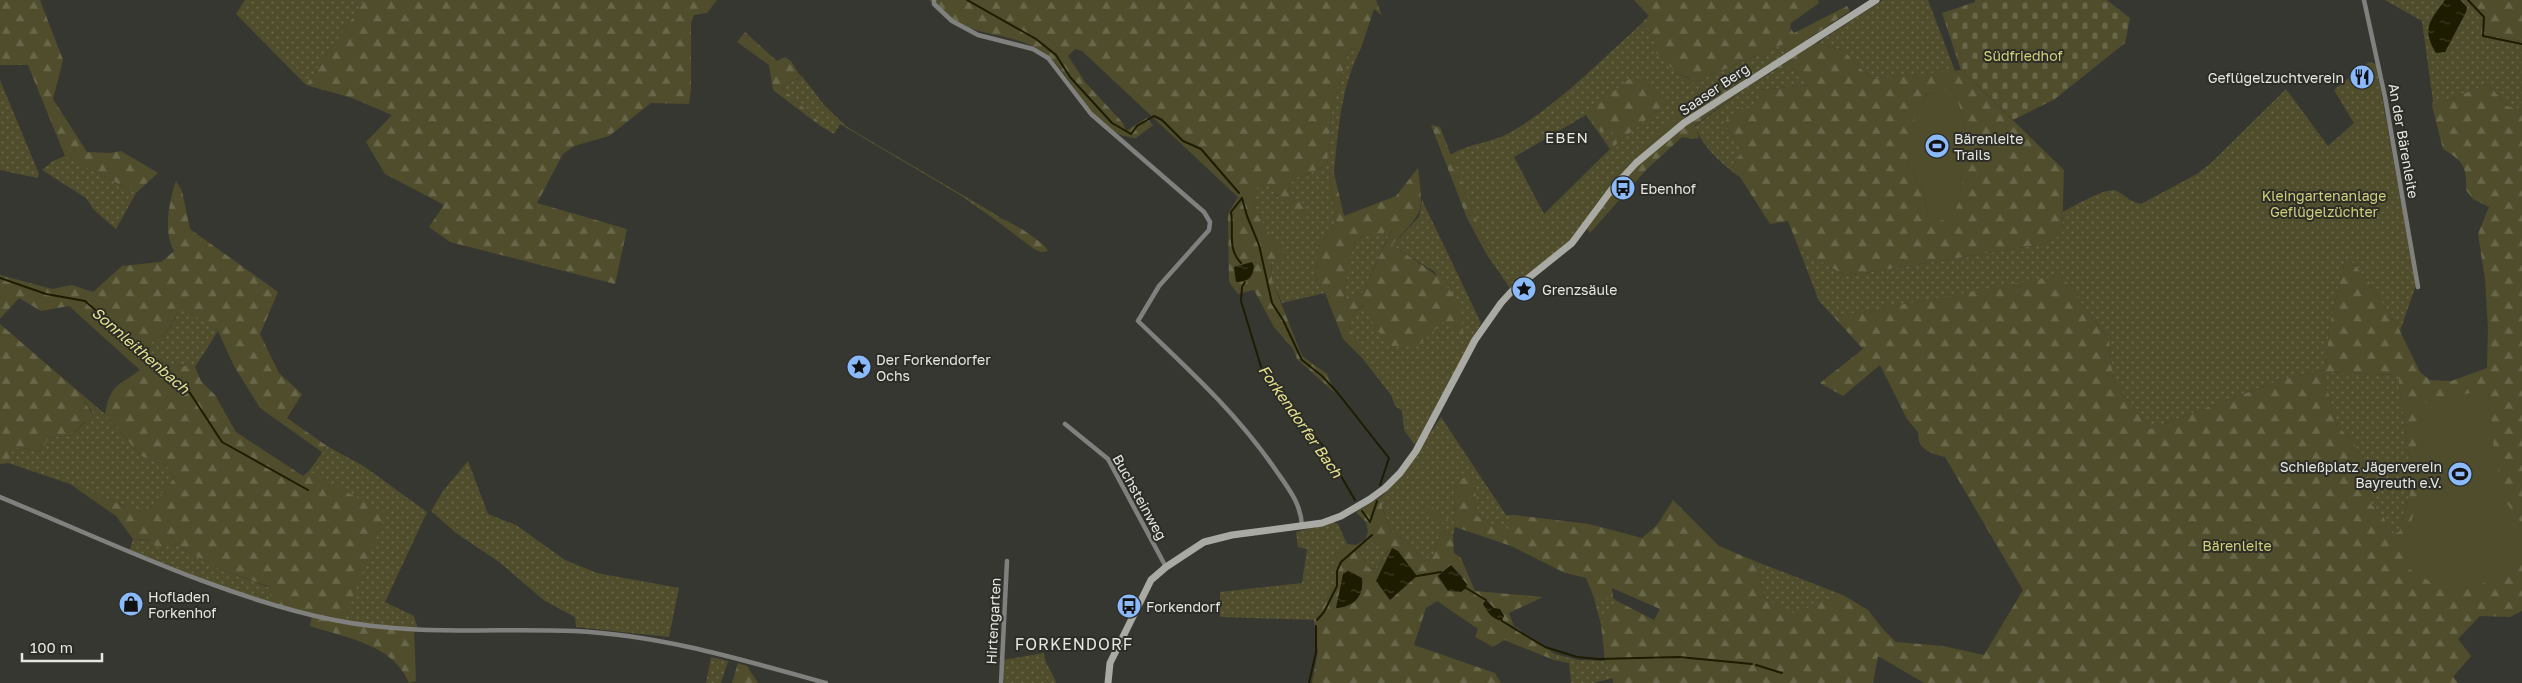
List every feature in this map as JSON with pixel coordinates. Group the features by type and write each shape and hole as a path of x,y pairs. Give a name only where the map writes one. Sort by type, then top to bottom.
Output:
{"street":[{"path":"934,0 934,4 952,21 978,35 1033,49 1048,58 1091,114 1204,212 1210,222 1209,230 1159,286 1138,321 1234,414 1252,436 1297,502 1302,526"},
{"name":"Saaser Berg","path":"1108,683 1110,663 1143,594 1151,580 1166,566 1204,542 1232,535 1322,523 1341,516 1370,499 1400,473 1416,451 1475,340 1501,303 1511,292 1572,243 1612,189 1636,163 1684,123 1876,0"},
{"name":"An der Bärenleite","path":"2364,0 2385,97 2418,287"},
{"name":"Buchsteinweg","path":"1065,424 1108,459 1166,566"},
{"path":"0,496 240,594 336,621 434,630 574,632 627,636 672,642 826,683"},
{"name":"Hirtengarten","path":"1001,683 1000,664 1005,637 1007,561"}],"green space":[{"path":"0,0 40,0 63,60 53,99 87,152 110,153 121,151 158,173 136,193 65,156 28,65 0,65"},
{"path":"245,0 365,0 306,85 236,14"},
{"path":"365,0 717,0 707,13 694,15 691,23 691,89 689,104 651,103 609,136 574,146 563,154 537,203 627,229 615,284 450,242 429,227 444,205 385,174 366,142 392,115 352,98 306,85"},
{"path":"929,0 1376,0 1382,16 1374,9 1361,48 1349,50 1332,108 1327,165 1287,184 1294,199 1302,202 1306,211 1302,215 1291,209 1268,184 1253,189 1255,212 1289,261 1271,262 1273,283 1302,356 1327,374 1335,393 1297,359 1293,349 1274,327 1254,290 1238,294 1229,282 1228,214 1238,197 1082,51 1075,49 1068,56 1085,82 1123,123 1126,131 1147,118 1153,125 1136,138 1121,135 1108,128 1087,106 1059,67 1049,57 1028,44 976,30 952,21"},
{"path":"1634,0 1818,0 1819,3 1791,23 1790,28 1794,33 1847,6 1850,11 1806,40 1844,51 1871,79 1961,70 2064,170 2062,234 2044,244 1846,276 1799,249 1788,221 1770,224 1733,166 1743,150 1724,123 1737,109 1758,107 1758,90 1810,85 1792,68 1778,68 1785,56 1784,44 1689,84 1689,78 1677,73 1654,51 1657,41 1649,28 1639,26 1649,16","holes":["1954,89 1966,130 1961,166 1962,196 1928,214 1923,193 1908,163 1926,94"]},
{"path":"1883,0 1928,0 1955,71 1871,79 1844,51 1817,43"},
{"name":"Südfriedhof","path":"1975,0 2107,0 2130,18 2125,43 2055,99 2013,120 1961,70 1942,13 1975,2"},
{"path":"2385,0 2445,0 2439,9 2445,52 2466,12 2467,7 2460,0 2465,0 2482,18 2481,34 2522,41 2522,110 2507,106 2488,84 2432,106 2433,101 2422,21"},
{"path":"2465,0 2522,0 2522,41 2481,34 2482,18"},
{"path":"1639,26 1649,28 1677,73 1689,79 1689,84 1784,44 1785,56 1675,120 1611,181 1584,224 1570,241 1510,288 1487,255 1489,252 1450,155 1465,148 1504,136 1529,121 1562,96","holes":["1603,103 1665,104 1613,147 1612,142 1618,138 1609,128 1601,133 1591,112","1586,115 1610,149 1544,214 1514,157"]},
{"path":"745,32 777,61 785,57 791,61 801,77 783,85 782,88 818,121 819,125 773,90 769,65 737,42"},
{"path":"1361,48 1354,63 1345,93 1339,125 1334,173 1329,172 1335,219 1338,224 1319,243 1315,279 1325,293 1282,303 1273,283 1271,262 1288,260 1255,212 1253,189 1268,183 1277,197 1294,199 1287,184 1327,165 1332,108 1349,50"},
{"name":"Kleingartenanlage Geflügelzüchter","path":"2369,62 2376,64 2416,285 2400,331 2368,280 2346,256 2329,328 2326,369 2278,381 2150,429 2113,380 2109,339 2061,276 1834,317 1819,301 1799,249 1846,276 2044,244 2062,234 2063,212 2090,197 2112,190 2141,204 2197,174 2212,162 2286,89 2328,146 2354,123 2334,90"},
{"path":"1778,68 1792,68 1810,85 1758,90 1758,107 1724,123 1743,150 1733,166 1741,178 1720,161 1708,148 1695,126 1750,85"},
{"path":"801,75 825,106 847,127 1000,217 998,217 997,221 960,195 840,124 834,134 819,125 818,121 782,88 783,85 800,78"},
{"path":"1631,78 1643,79 1665,104 1613,147 1612,142 1617,138 1609,128 1601,133 1589,116 1601,102"},
{"path":"0,80 39,174 37,178 0,170"},
{"path":"1744,81 1750,85 1695,125 1699,138 1682,137 1646,170 1590,233 1584,224 1586,218 1611,181 1674,120 1674,112"},
{"name":"Bärenleite","path":"2488,84 2507,106 2522,110 2522,611 2510,617 2480,616 2458,639 2471,656 2453,677 2458,683 1924,683 1878,656 1873,683 1613,683 1613,678 1605,661 1601,624 1617,601 1654,620 1660,609 1612,588 1613,598 1594,598 1586,578 1565,573 1511,546 1455,527 1454,482 1468,476 1475,484 1477,516 1507,531 1513,515 1589,524 1642,538 1657,525 1673,500 1719,546 1757,562 1764,598 1793,613 1843,595 1868,610 1896,642 1943,646 1984,655 2023,590 1945,457 1929,452 1922,447 1918,432 1907,419 1880,365 1843,396 1820,383 1863,349 1834,317 2061,275 2109,339 2113,380 2150,429 2278,381 2326,369 2329,328 2346,256 2368,280 2400,331 2420,372 2430,380 2451,381 2487,368 2488,329 2485,279 2478,234 2489,207 2473,199 2466,190 2466,175 2462,165 2455,157 2443,149 2432,106","holes":["2323,372 2398,375 2410,466 2410,494 2399,532 2393,534 2384,518 2371,504 2365,465 2352,440 2337,426"]},
{"name":"Bärenleite Trails","path":"1954,88 1966,130 1961,166 1962,196 1949,223 1928,214 1923,193 1908,163 1915,117 1926,94"},
{"path":"1431,125 1440,127 1489,252 1487,255 1467,218"},
{"path":"65,156 136,193 116,229 94,210 86,198 42,170 53,161"},
{"path":"1418,168 1421,195 1419,211 1410,225 1392,245 1432,272 1451,292 1458,304 1462,319 1463,337 1443,322 1419,345 1392,346 1376,329 1364,305 1354,312 1349,325 1363,359 1343,339 1325,293 1315,279 1319,243 1338,224 1335,219 1329,171 1334,173 1344,216 1396,196","holes":["1392,230 1362,294 1344,301 1348,265 1356,239"]},
{"path":"176,181 182,191 190,229 278,292 260,334 279,373 302,394 287,418 327,446 322,452 260,408 234,366 218,331 180,306 169,328 161,337 150,343 149,351 167,364 195,367 201,381 215,395 236,432 303,476 309,471 386,514 343,621 414,628 416,681 409,683 402,670 392,659 367,644 310,626 312,615 271,604 270,587 220,569 173,543 160,550 149,540 133,539 116,516 70,484 140,512 152,506 175,477 166,465 141,456 105,414 107,404 116,387 140,370 69,306 41,311 19,298 0,319 0,275 52,289 72,285 93,292 122,266 161,262 174,251 169,235 168,216"},
{"path":"1422,200 1481,323 1415,445 1404,430 1402,411 1395,406 1391,395 1363,359 1349,325 1354,312 1365,305 1376,329 1419,345 1443,321 1463,336 1435,272 1392,245 1419,217"},
{"path":"996,217 1008,221 1025,231 1048,251 1041,252 1034,249 997,221"},
{"path":"1392,229 1362,294 1344,301 1348,265 1356,239"},
{"path":"179,305 218,331 195,367 167,364 149,351 150,343 161,337 173,323"},
{"path":"0,324 79,392 96,421 84,422 72,435 49,438 40,452 19,447 13,450 8,463 0,464"},
{"path":"2323,372 2398,375 2410,466 2410,494 2399,532 2393,534 2384,518 2371,504 2365,465 2352,440 2337,426"},
{"name":"Schießplatz Jägerverein Bayreuth e.V.","path":"2488,389 2494,451 2505,501 2522,524 2522,563 2514,572 2476,586 2434,584 2406,567 2408,534 2418,497 2423,448 2420,404"},
{"path":"79,392 105,414 141,456 166,465 175,477 152,506 140,512 70,484 8,463 12,450 19,447 40,452 49,438 72,435 93,414"},
{"path":"1441,417 1506,515 1513,515 1507,532 1477,516 1475,484 1454,482 1455,527 1453,535 1447,531 1441,532 1433,556 1424,561 1409,544 1391,531 1382,506 1382,496 1402,475"},
{"path":"327,446 365,467 427,512 385,602 414,616 418,629 343,622 309,471"},
{"path":"468,461 488,514 516,525 565,560 597,573 679,588 669,637 576,627 575,617 545,601 499,562 456,533 431,511 443,491"},
{"path":"1382,496 1382,507 1391,531 1409,544 1424,561 1433,556 1441,532 1447,531 1453,535 1454,553 1461,558 1475,591 1543,597 1509,613 1514,626 1555,654 1554,660 1504,640 1493,647 1475,637 1478,629 1437,601 1426,608 1414,645 1495,673 1501,683 1312,683 1318,652 1314,620 1334,586 1334,556 1347,544 1356,545 1368,568 1377,569 1389,549 1365,540 1368,532 1366,522 1356,512","holes":["1451,565 1464,578 1438,576","1348,571 1356,574 1362,589 1352,603 1337,608 1343,574"]},
{"path":"1431,507 1448,520 1442,523 1417,509"},
{"path":"1333,522 1338,524 1347,544 1334,556 1334,586 1314,620 1220,617 1220,592 1302,583 1307,549 1298,547 1296,532"},
{"path":"133,539 173,543 220,569 271,588 271,604 240,594 130,550"},
{"path":"1365,540 1389,548 1377,569 1368,568 1356,545"},
{"path":"1757,562 1843,595 1793,614 1764,598"},
{"path":"1594,598 1613,598 1617,601 1601,625"},
{"path":"1044,653 1056,683 1004,683 1003,660"},
{"path":"1555,654 1578,660 1605,661 1614,678 1593,683 1571,683 1569,663 1554,660"},
{"path":"711,657 728,661 721,683 706,683"},
{"path":"738,663 747,666 758,683 732,683"}],"water":[{"path":"2445,0 2460,0 2467,7 2445,52 2436,53 2429,37 2429,25"},
{"path":"1252,262 1254,266 1251,276 1247,280 1236,282 1234,267"},
{"path":"1392,548 1398,551 1417,576 1390,600 1376,581"},
{"path":"1451,565 1467,584 1466,588 1461,592 1448,591 1438,576"},
{"path":"1348,571 1362,578 1361,590 1353,603 1336,608 1343,574"},
{"path":"1486,600 1494,608 1500,609 1504,616 1502,621 1489,613 1483,604"}],"waterway":[{"name":"Forkendorfer Bach","path":"967,0 1036,39 1056,55 1070,77 1112,123 1131,134 1137,126 1154,116 1162,120 1183,141 1201,149 1239,193"},
{"path":"2468,0 2484,17 2483,36 2522,44"},
{"path":"1242,198 1259,245 1272,303 1283,320 1302,360 1322,376 1337,392 1389,458 1380,485"},
{"name":"Forkendorfer Bach","path":"1241,263 1232,246 1231,212 1242,198"},
{"name":"Sonnleithenbach","path":"0,278 46,294 85,301 190,393 222,442 308,490"},
{"name":"Forkendorfer Bach","path":"1245,282 1242,287 1241,301 1262,370 1297,416 1324,447 1355,500"},
{"path":"1370,522 1377,501"},
{"name":"Forkendorfer Bach","path":"1362,511 1370,522"},
{"name":"Forkendorfer Bach","path":"1317,620 1324,612 1337,586 1337,571 1341,562 1372,535"},
{"path":"1417,576 1441,572"},
{"path":"1466,588 1486,600"},
{"path":"1502,621 1545,647 1577,657 1598,659 1679,657 1752,664"},
{"name":"Forkendorfer Bach","path":"1309,683 1316,652 1316,626"},
{"path":"1756,665 1782,673"}],"place":[{"name":"Geflügelzuchtverein","path":"2362,77"},
{"name":"Bärenleite Trails","path":"1937,146"},
{"name":"Ebenhof","path":"1623,188"},
{"name":"Grenzsäule","path":"1524,289"},
{"name":"Der Forkendorfer Ochs","path":"859,367"},
{"name":"Schießplatz Jägerverein Bayreuth e.V.","path":"2460,474"},
{"name":"Hofladen Forkenhof","path":"131,604"},
{"name":"Forkendorf","path":"1129,606"}],"district":[{"name":"EBEN","path":"1567,137"},
{"name":"FORKENDORF","path":"1074,644"}]}
